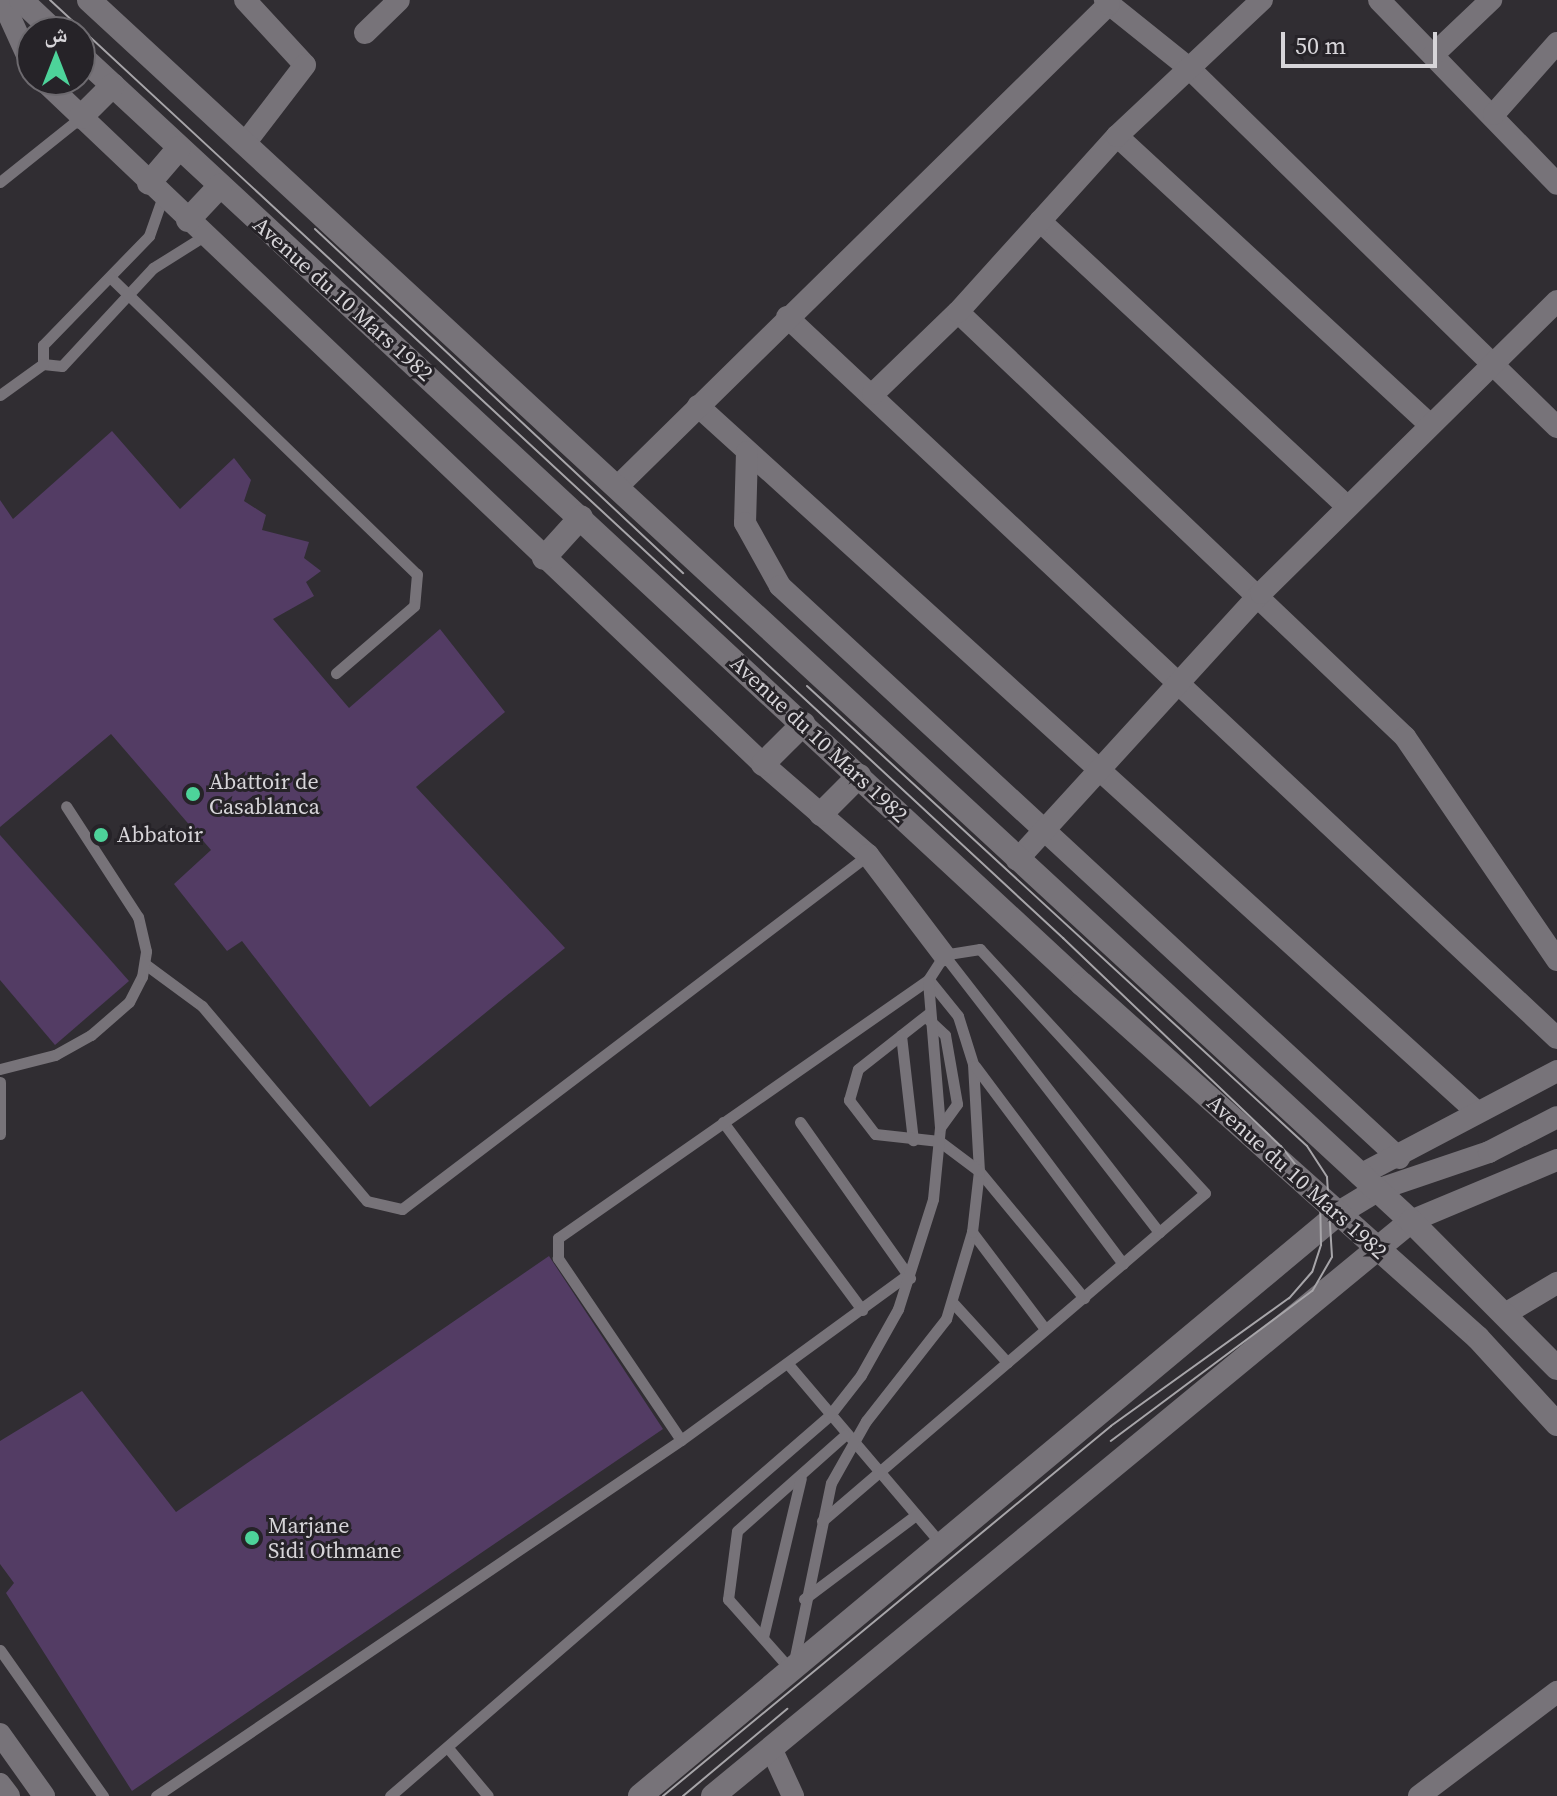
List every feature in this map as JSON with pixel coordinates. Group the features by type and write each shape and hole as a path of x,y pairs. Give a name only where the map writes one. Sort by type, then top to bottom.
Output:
{"main road":[{"path":"21,0 38,16"},
{"name":"Avenue du 10 Mars 1982","path":"89,0 1411,1221 1557,1368"},
{"name":"Avenue du 10 Mars 1982","path":"96,70 859,776 1376,1249 1478,1338 1557,1424"},
{"path":"81,117 113,85"},
{"path":"156,189 179,148"},
{"path":"196,228 220,186"},
{"path":"544,558 581,517"},
{"path":"763,764 803,724"},
{"path":"821,814 859,776"},
{"path":"640,1796 943,1547 1339,1213 1369,1183"},
{"path":"713,1796 1411,1221"}],"street":[{"path":"2,0 16,31"},
{"path":"245,0 305,65 246,142"},
{"path":"365,33 399,0"},
{"path":"873,394 958,312 1117,136 1262,0"},
{"path":"1379,0 1494,114 1557,184"},
{"path":"1434,54 1491,0"},
{"path":"617,487 1107,2 1190,69 1557,427"},
{"path":"1494,114 1557,43"},
{"path":"59,96 763,764 868,855 944,955"},
{"path":"1117,136 1427,422"},
{"path":"1040,221 1347,506"},
{"path":"1017,860 1098,775 1261,593 1427,422 1557,301"},
{"path":"958,312 1261,593 1405,737 1557,960"},
{"path":"787,317 873,394 1557,1038"},
{"path":"698,406 1098,775 1477,1112"},
{"path":"747,452 745,523 780,586 1399,1158"},
{"path":"1369,1183 1399,1158 1477,1112 1557,1071"},
{"path":"1369,1183 1489,1152 1557,1117"},
{"path":"1411,1221 1557,1160"},
{"path":"1505,1314 1557,1283"},
{"path":"1419,1796 1557,1692"},
{"path":"0,1734 44,1796"},
{"path":"771,1748 793,1796"},
{"path":"0,1784 9,1796"}],"lane":[{"path":"0,182 81,117"},
{"path":"43,364 43,345 149,236 156,189"},
{"path":"0,395 43,364 62,366 196,228"},
{"path":"110,277 417,574 414,606 336,673"},
{"path":"0,1069 55,1055 91,1035 129,1002 145,964 138,917 66,806"},
{"path":"145,964 202,1006 367,1201 402,1209 868,855"},
{"path":"681,1440 554,1247 723,1122 928,980 944,955 980,949 1205,1193 822,1521"},
{"path":"944,955 1159,1232"},
{"path":"390,1796 829,1416 884,1340 909,1277 933,1199 940,1127 928,980"},
{"path":"792,1671 728,1599 737,1531 849,1439 954,1304 972,1232 979,1171 973,1064 958,1016 928,980"},
{"path":"929,1017 901,1035 852,1076 849,1100 875,1134 939,1141 979,1171 1084,1298"},
{"path":"929,1017 945,1035 957,1104 940,1127"},
{"path":"901,1035 913,1140"},
{"path":"973,1064 1123,1264"},
{"path":"0,1082 0,1134"},
{"path":"723,1122 862,1310"},
{"path":"800,1122 909,1277"},
{"path":"972,1232 1045,1329"},
{"path":"156,1796 681,1440 909,1277"},
{"path":"954,1304 1007,1362"},
{"path":"788,1364 943,1547"},
{"path":"792,1671 822,1521 849,1439"},
{"path":"763,1637 801,1478"},
{"path":"804,1599 916,1515"},
{"path":"0,1650 103,1796"},
{"path":"448,1748 488,1796"}],"building":[{"path":"112,431 180,509 234,458 251,480 244,501 266,515 262,530 309,542 304,558 321,571 306,582 314,596 273,619 349,708 440,629 505,712 416,787 565,948 370,1107 242,941 227,951 174,884 211,850 111,734 0,827 0,500 13,519"},
{"path":"0,835 129,981 55,1045 0,980"},
{"name":"Marjane Sidi Othmane","path":"549,1256 663,1429 132,1791 6,1593 14,1583 0,1564 0,1441 82,1391 176,1512"}],"tram line":[{"path":"50,0 1063,938 1281,1146 1320,1196 1321,1245 1312,1272 1289,1298 1111,1426 663,1796"},
{"path":"315,229 683,573"},
{"path":"807,686 1307,1146 1327,1177 1332,1257 1312,1291 1111,1441"},
{"path":"683,1796 787,1709"}],"place":[{"name":"Abattoir de Casablanca","path":"193,794"},
{"name":"Abbatoir","path":"101,835"},
{"name":"Marjane Sidi Othmane","path":"252,1538"}]}
